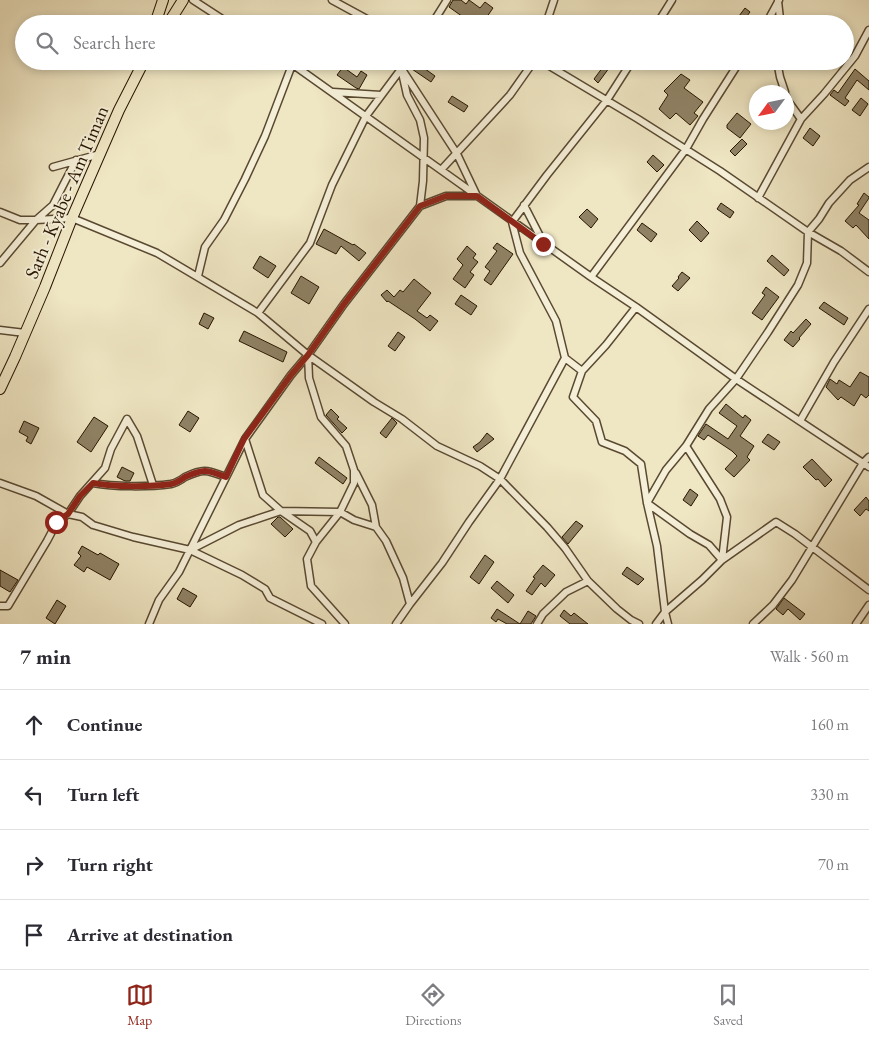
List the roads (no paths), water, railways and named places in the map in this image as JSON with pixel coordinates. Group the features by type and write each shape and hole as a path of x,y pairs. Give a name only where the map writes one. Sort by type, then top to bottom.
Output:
{"highway":[{"path":"158,15 163,0"},
{"path":"174,15 183,0"},
{"name":"Sarh - Kyabe - Am Timan","path":"0,389 49,278 72,218 139,70"}],"street":[{"path":"332,0 360,15"},
{"path":"438,15 448,0"},
{"path":"549,15 554,0"},
{"path":"663,15 672,0"},
{"path":"197,1 217,15"},
{"path":"771,15 778,1"},
{"path":"778,1 780,15"},
{"path":"868,35 869,42"},
{"path":"854,57 868,35"},
{"path":"198,276 205,247 224,220 265,136 288,70"},
{"path":"300,70 736,379 866,465"},
{"path":"258,313 310,243 332,185 366,116 400,70"},
{"path":"149,624 159,600 190,550 244,439 344,304 420,206 423,181 424,138 420,120 407,95 402,70"},
{"path":"403,70 457,154 477,196"},
{"path":"441,170 510,95 528,70"},
{"path":"556,70 686,149 808,232 841,251 869,272"},
{"path":"582,371 565,358 556,321 520,253 512,222 607,100 626,70"},
{"path":"591,277 686,149 734,70"},
{"path":"779,70 783,85"},
{"path":"758,198 801,119 844,70"},
{"path":"332,92 381,95"},
{"path":"794,109 801,119"},
{"path":"53,167 100,154"},
{"path":"0,263 36,220 53,205 76,160"},
{"path":"647,503 666,470 686,446 709,409 736,379 798,285 807,263 808,232 829,203 850,180 869,167"},
{"path":"420,206 446,196 477,196"},
{"path":"524,205 543,244"},
{"path":"0,212 20,220 72,218 157,253 258,313 308,355 374,402 402,419 437,446 480,466 500,479 547,527 565,548 588,581 617,609 631,620 640,624"},
{"path":"636,307 606,345 582,371 573,397 596,420 602,442 625,451 641,464 647,503 657,546 668,624"},
{"path":"800,421 834,362 869,309"},
{"path":"0,330 25,333"},
{"path":"308,355 309,378 321,416 346,446 354,470 372,505 376,527 386,541 403,578 410,604"},
{"path":"396,624 442,563 500,479 565,358"},
{"path":"0,606 8,606 47,541 56,522 68,514 80,496 104,468 111,448 127,419 137,436 153,485"},
{"path":"244,439 264,495 281,511 310,531 316,542"},
{"path":"686,446 720,499 727,517 722,560"},
{"path":"758,622 792,580 811,547 866,465 869,457"},
{"path":"93,483 108,486 173,484 206,470 226,477"},
{"path":"345,624 311,586 307,559 316,542 340,512 354,483 354,470"},
{"path":"0,483 36,496 68,514 82,517 101,528 190,550 242,575 265,588 270,598 322,624"},
{"path":"647,503 690,534 709,545 722,560"},
{"path":"190,550 239,525 281,511 340,512 354,520 376,527"},
{"path":"656,624 665,612 722,560 776,522 795,534 869,590"},
{"path":"537,624 543,614 566,592 588,581"},
{"path":"856,624 869,605"}]}
